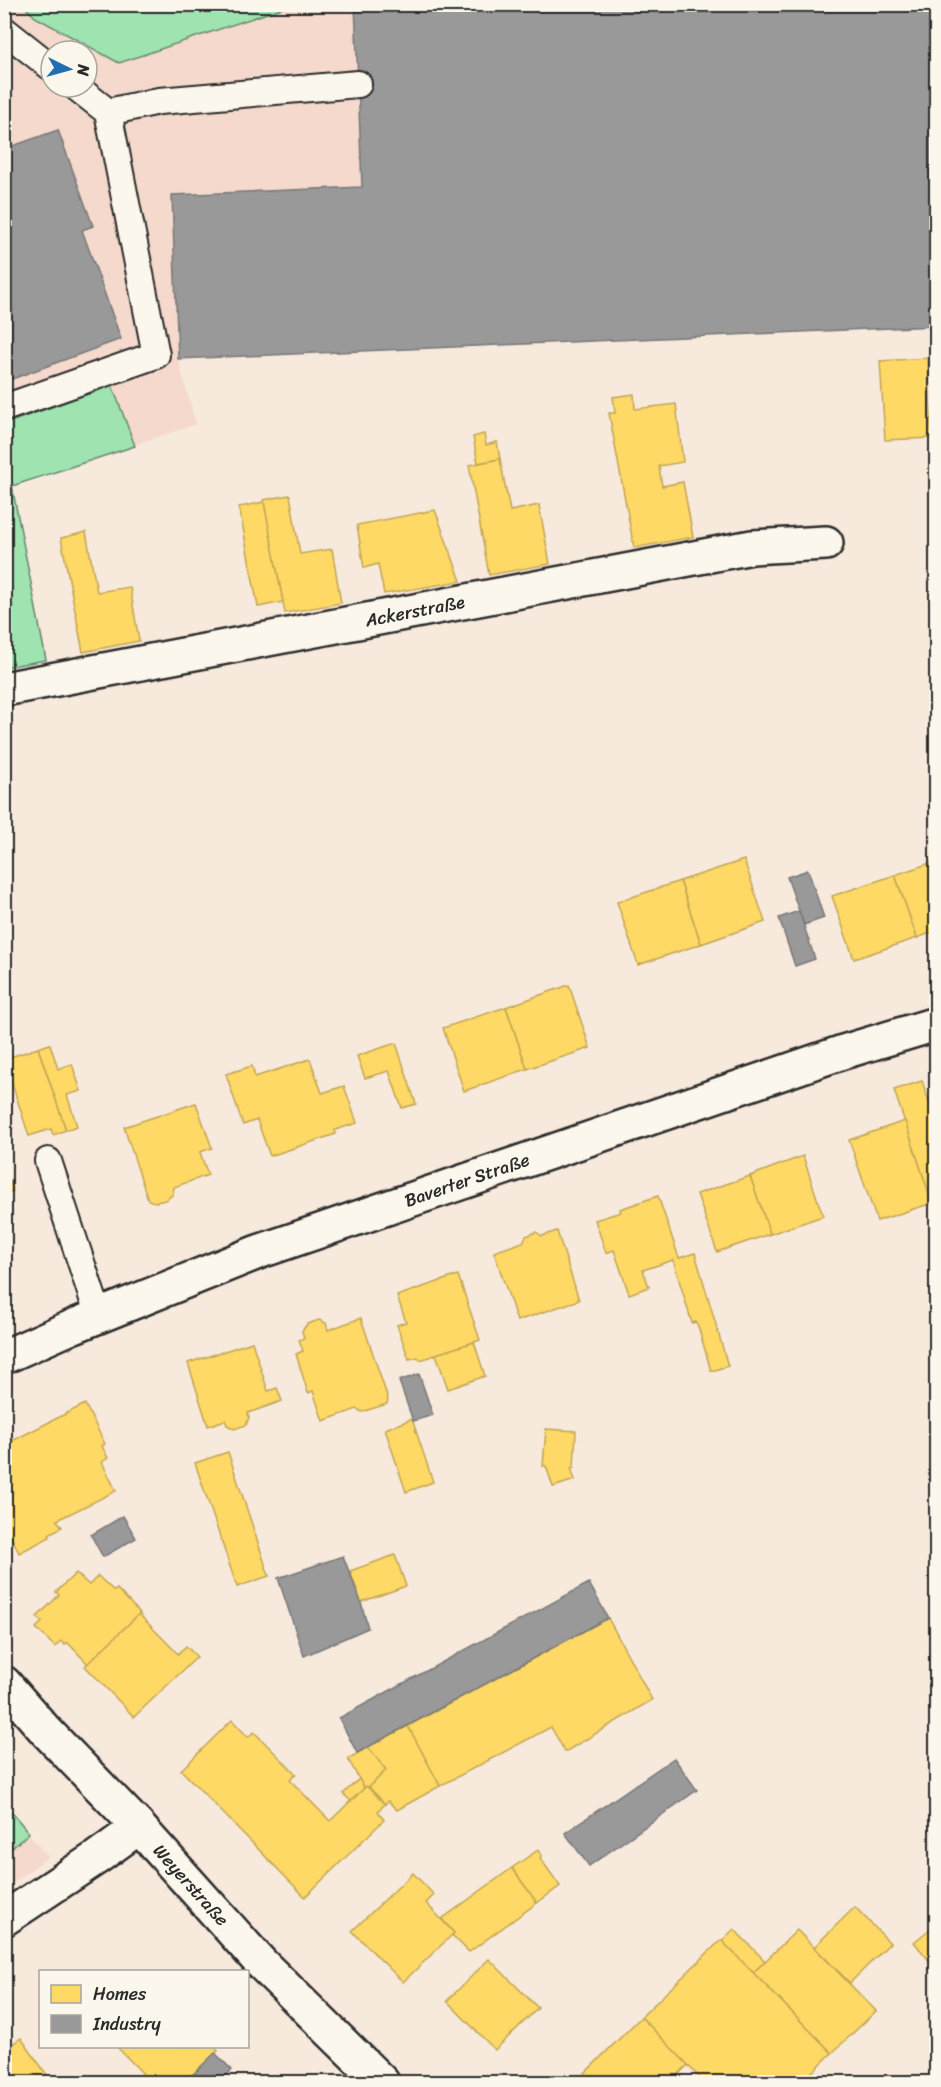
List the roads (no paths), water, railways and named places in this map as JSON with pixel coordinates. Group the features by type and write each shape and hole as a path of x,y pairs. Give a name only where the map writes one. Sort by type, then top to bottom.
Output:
{"main road":[{"name":"Ackerstraße","path":"4,689 752,547 826,543"},
{"name":"Baverter Straße","path":"4,1357 258,1252 843,1052 936,1024"},
{"name":"Weyerstraße","path":"4,1683 45,1730 139,1827 261,1963 382,2082"},
{"path":"4,1919 139,1827"}],"lane":[{"path":"4,30 39,58"},
{"path":"108,112 159,101 358,84"},
{"path":"4,408 156,355 108,112 91,99"},
{"path":"48,1161 99,1317"}]}
